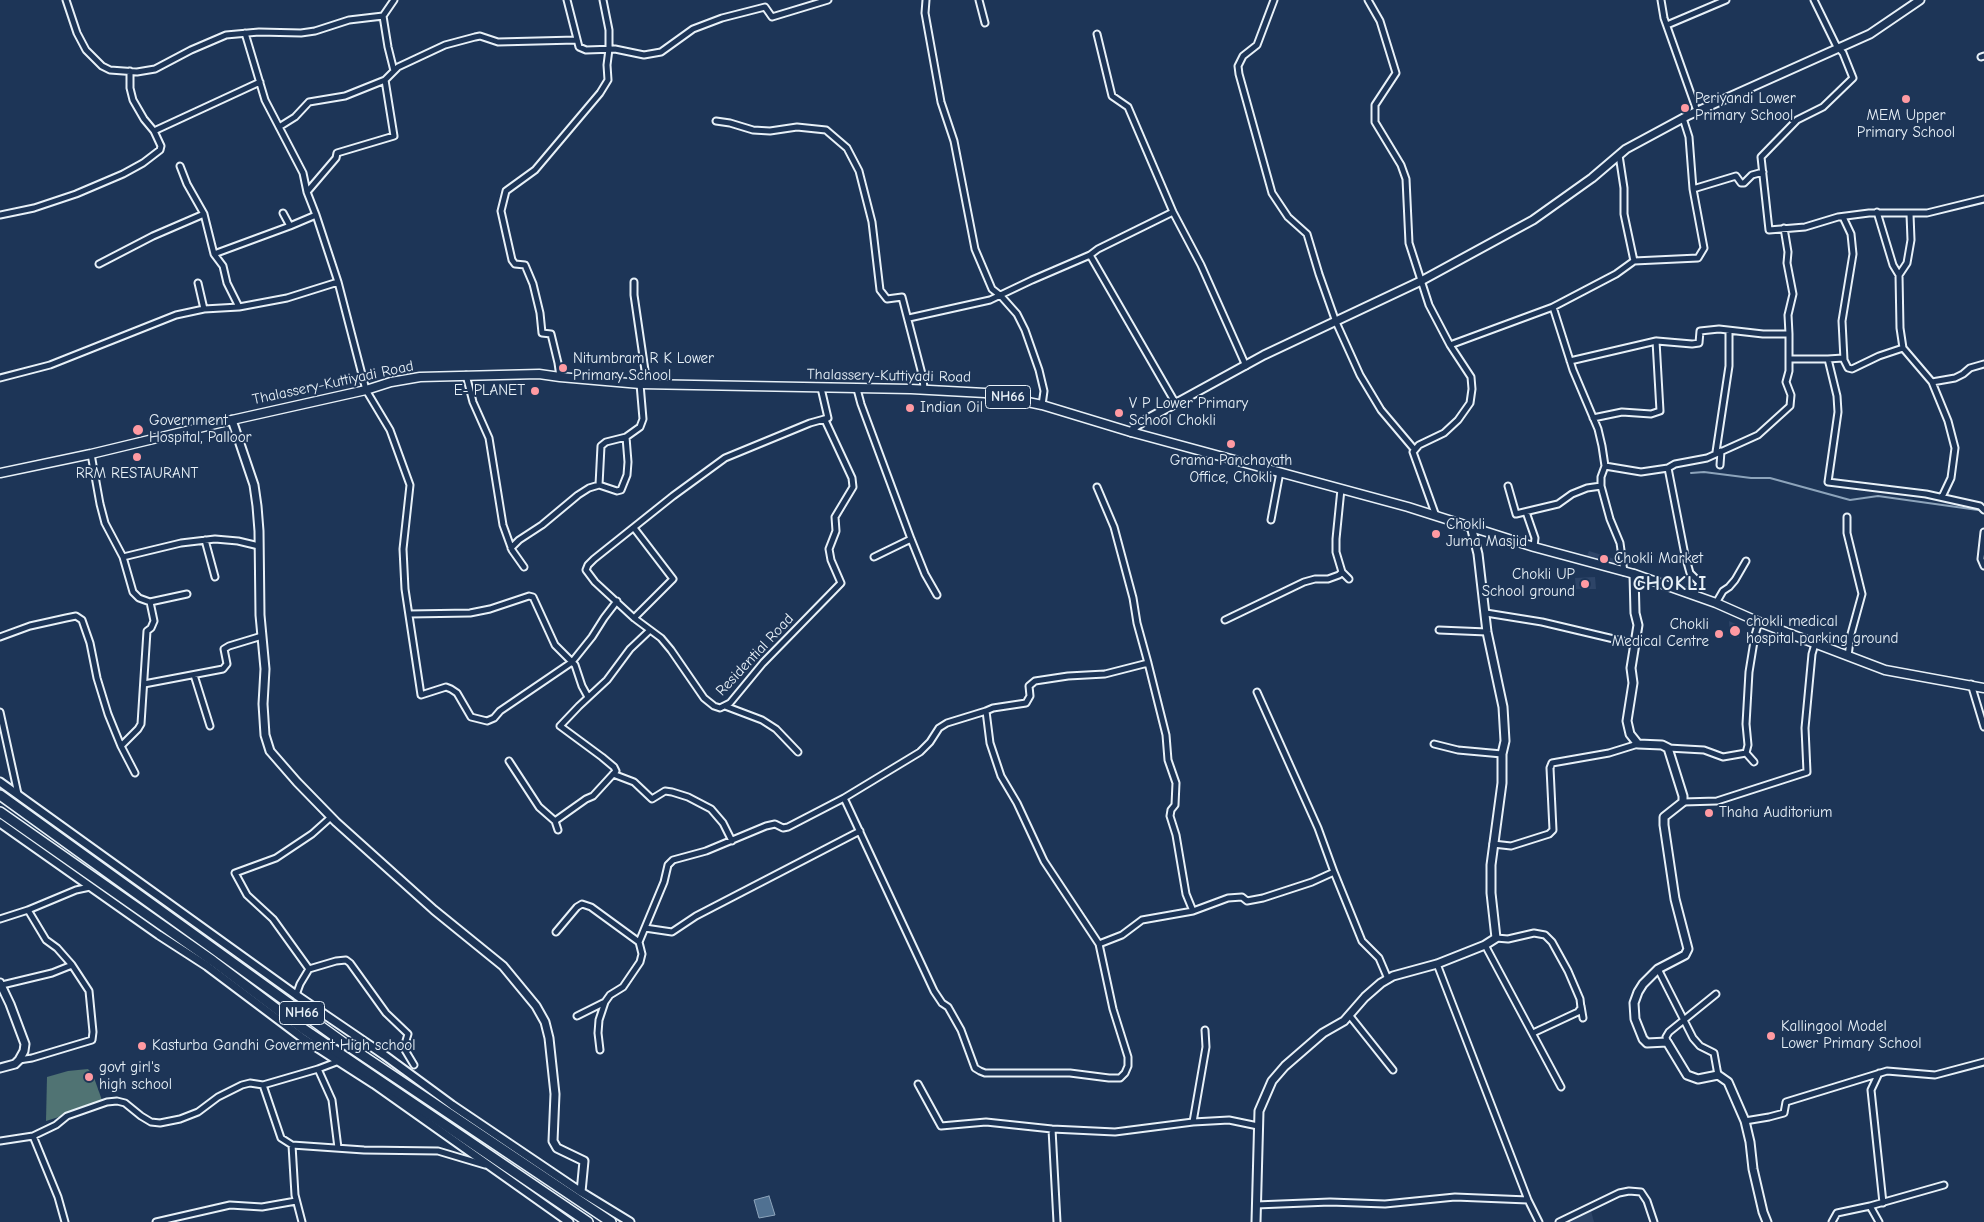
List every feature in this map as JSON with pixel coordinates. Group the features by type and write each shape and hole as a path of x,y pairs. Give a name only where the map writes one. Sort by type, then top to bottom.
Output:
{"highway":[{"name":"NH66","path":"0,795 344,1043 610,1222"},
{"name":"NH66","path":"0,812 213,961 282,1014 588,1222"}],"main road":[{"path":"1131,432 1141,423 1246,366 1421,282 1533,220 1592,178 1626,149 1697,111 1870,34 1920,0"},
{"name":"Thalassery-Kuttiyadi Road","path":"0,473 91,454 366,390 391,382 420,377 539,374 643,384 924,389 985,393 1042,404 1131,432 1341,489 1471,526 1534,547 1634,574 1716,603 1885,670 1971,684 1984,688"},
{"path":"232,420 254,485 265,669 263,704 265,735 270,751 331,817 434,910 503,966 536,1006 545,1022 548,1038 555,1094 553,1141 557,1148 584,1161 581,1192"},
{"path":"1256,1222 1259,1111 1272,1081 1285,1066 1323,1033 1350,1016 1374,988 1388,979 1437,964 1485,945 1496,938 1492,893 1493,844 1502,783 1502,754 1505,741 1503,707 1487,632 1478,554 1471,526"},
{"path":"1634,574 1635,613 1638,625 1631,668 1633,683 1627,721 1630,734 1638,744 1662,745 1668,748 1683,802 1664,817 1664,825 1675,899 1688,949 1685,955 1658,969 1638,992 1634,1003 1635,1019 1638,1030 1647,1043 1667,1042 1687,1075 1698,1079 1718,1076 1728,1082 1745,1121 1753,1169 1767,1222"},
{"path":"0,782 452,1105 581,1192 630,1222"},
{"path":"0,823 90,887 207,966 304,1039 374,1084 569,1222"},
{"path":"0,1068 14,1064 24,1052 24,1044 1,984"}],"street":[{"path":"66,0 77,33 86,50 102,66 110,70 155,69 226,35 301,33 350,20 383,16"},
{"path":"394,0 383,16 394,71"},
{"path":"566,0 578,47 582,49 609,49 644,55 669,48 693,29 722,18 765,7 772,17 828,0"},
{"path":"560,377 551,334 542,333 540,313 526,265 515,264 512,260 501,211 506,191 535,170 600,93 608,80 609,30 603,0"},
{"path":"926,0 925,13 941,102 954,141 975,249 992,289 1017,314 1025,330 1044,390 1042,404"},
{"path":"979,0 985,23"},
{"path":"1274,0 1260,39 1252,51 1243,56 1238,66 1272,194 1288,217 1307,234 1336,322 1360,375 1377,403 1414,449"},
{"path":"1368,0 1380,21 1396,73 1375,105 1375,122 1402,165 1406,179 1409,243 1429,305 1450,345 1471,377 1470,403 1458,420 1444,433 1414,449 1413,454 1436,516"},
{"path":"1661,0 1667,25 1697,111"},
{"path":"1667,25 1726,0"},
{"path":"1814,0 1836,45 1843,53 1853,78 1823,106 1798,120 1762,157 1769,230 1805,227 1843,217 1877,212 1910,214 1941,211 1984,199"},
{"path":"245,34 266,100 303,173 307,192 338,282 366,390 390,430 410,485 403,550 405,588 421,695 451,688 457,693 471,718 487,721 494,718 500,711 572,662 617,602"},
{"path":"1097,34 1112,96 1128,108 1173,212 1201,265 1246,366"},
{"path":"279,127 289,122 309,102 345,96 385,80 398,67 445,45 480,36 498,42 576,40"},
{"path":"0,215 34,208 76,194 137,166 160,150 161,146 154,131 144,119 134,100 130,88 130,71"},
{"path":"307,192 336,158 337,153 394,136 385,80"},
{"path":"154,131 260,82"},
{"path":"1450,345 1553,307 1616,274 1634,261 1698,258 1704,248 1693,188 1689,137 1683,118"},
{"path":"716,121 753,130 770,131 797,127 826,130 847,148 859,171 870,214 880,290 887,298 902,297 909,318 924,389"},
{"path":"1619,155 1624,188 1624,214 1634,261"},
{"path":"180,166 187,184 204,214 214,254 222,266 239,307"},
{"path":"1693,188 1736,176 1741,183 1744,183 1748,182 1752,175 1763,172"},
{"path":"909,318 976,304 1001,296 1014,288 1090,255 1098,249 1173,212"},
{"path":"1877,212 1893,265 1900,275"},
{"path":"283,213 290,226"},
{"path":"99,264 153,236 204,214"},
{"path":"1910,214 1912,240 1907,263 1900,275 1900,328 1903,348 1932,382 1948,421 1955,448 1951,478 1942,497"},
{"path":"214,254 316,215"},
{"path":"1843,217 1851,234 1853,254 1842,321 1843,358 1848,368 1852,369 1879,356 1903,348"},
{"path":"1605,466 1641,472 1668,468 1676,464 1708,458 1758,435 1790,406 1791,395 1786,382 1789,371 1788,314 1792,294 1784,228"},
{"path":"1090,255 1176,404"},
{"path":"0,378 50,365 176,315 204,309 239,307 287,298 338,282"},
{"path":"599,485 601,446 606,442 626,436 640,427 643,419 643,384 634,282"},
{"path":"198,283 204,309"},
{"path":"1553,307 1570,361 1602,446 1605,466 1600,477 1601,486 1610,519 1620,543 1624,572"},
{"path":"1570,361 1656,341 1699,343 1700,331 1719,329 1789,334"},
{"path":"1720,465 1719,452 1729,366 1729,331"},
{"path":"1593,418 1622,412 1651,414 1660,411 1656,341"},
{"path":"1828,358 1835,387 1838,412 1828,482 1942,497 1980,506 1984,510"},
{"path":"1789,359 1843,358"},
{"path":"1932,382 1955,378 1970,368 1984,364"},
{"path":"466,375 473,402 489,438 500,495 500,510 511,548 519,563 524,567"},
{"path":"634,618 672,578 634,528 673,496 725,458 810,423 825,420 828,415 822,388"},
{"path":"857,389 911,539 925,574 937,595"},
{"name":"Residential Road","path":"634,528 594,559 586,570 595,582 634,618 649,631 661,638 704,698 722,710 763,662 841,583 830,560 829,549 836,531 835,517 853,487 852,478 825,420"},
{"path":"511,548 518,540 542,526 578,495 599,485 617,491 622,488 627,475 628,462 626,436"},
{"path":"91,454 105,523 123,557 133,592 139,598 150,602 187,594"},
{"path":"1668,468 1685,555 1690,572 1700,583 1694,595"},
{"path":"1271,520 1280,472"},
{"path":"1508,486 1516,514 1558,504 1579,491 1601,486"},
{"path":"1097,487 1114,527 1166,735 1168,760 1176,783 1174,805 1170,816 1176,836 1186,894 1193,911"},
{"path":"1341,489 1336,552 1342,572 1349,579"},
{"path":"1526,512 1535,538 1534,547"},
{"path":"1847,517 1847,533 1862,594 1851,634 1848,656"},
{"path":"1984,532 1981,563 1984,566"},
{"path":"123,557 181,543 215,538 259,546"},
{"path":"874,557 911,539"},
{"path":"205,540 215,577"},
{"path":"1716,603 1723,591 1729,588 1736,580 1746,561"},
{"path":"1224,620 1304,582 1328,579 1340,575 1342,572"},
{"path":"410,614 470,613 533,596 555,645 572,662 579,673 582,686 588,697"},
{"path":"120,746 138,730 141,724 147,631 151,628 154,621 150,602"},
{"path":"1486,613 1542,622 1635,644"},
{"path":"0,637 30,626 66,618 76,616 82,620 90,642 97,678 108,714 120,746 134,773"},
{"path":"1746,753 1748,745 1746,724 1749,672 1755,636 1760,622"},
{"path":"1439,630 1487,632"},
{"path":"555,821 586,798 593,796 616,771 614,767 560,726 607,680 630,649 649,631"},
{"path":"144,684 223,669 226,664 224,649 262,636"},
{"path":"1683,802 1717,801 1807,772 1805,728 1812,654 1816,644"},
{"path":"600,1050 599,1020 605,1002 610,995 623,987 640,962 642,954 639,942 664,882 668,864 673,860 706,851 771,824 783,828 788,827 844,798 920,752 930,742 939,728 947,723 993,708 1026,704 1030,696 1029,686 1035,681 1061,676 1105,674 1148,664"},
{"path":"194,675 210,726"},
{"path":"1971,684 1984,726"},
{"path":"1257,692 1318,828 1362,941 1379,958 1388,979"},
{"path":"722,710 762,720 776,729 798,752"},
{"path":"844,798 934,991 942,1003 948,1007 961,1030 975,1068 985,1073 1070,1073 1090,1074 1096,1078 1120,1078 1128,1066 1128,1057 1113,1009 1099,944 1044,861 1021,812 1001,776 990,743 986,711"},
{"path":"0,713 18,794"},
{"path":"1434,744 1458,750 1502,754"},
{"path":"1493,844 1512,846 1549,834 1553,830 1550,768 1552,762 1609,753 1638,744"},
{"path":"1668,748 1704,750 1722,757 1746,753"},
{"path":"1746,753 1754,762"},
{"path":"509,762 539,807 555,821 558,830"},
{"path":"613,774 634,782 652,799 665,791 672,792 688,797 711,809 723,823 732,841"},
{"path":"309,969 273,919 247,895 236,873 276,858 312,834 331,817"},
{"path":"645,928 672,932 696,916 860,831"},
{"path":"1099,944 1122,935 1142,920 1193,911 1238,897 1242,897 1247,901 1263,898 1312,882 1334,872"},
{"path":"0,919 28,910 76,890 90,887"},
{"path":"556,932 577,907 582,904 591,907 639,942"},
{"path":"19,1060 32,1058 92,1040 93,1032 89,991 72,965 57,948 46,940 28,910"},
{"path":"1496,938 1508,939 1534,933 1546,935 1568,971 1580,1003 1583,1018"},
{"path":"1485,945 1561,1087"},
{"path":"296,995 309,969 346,960 386,1013 408,1034 404,1044 405,1050 414,1066"},
{"path":"1437,964 1528,1200 1539,1222"},
{"path":"1,984 52,973 72,965"},
{"path":"1658,969 1694,1038 1700,1046 1714,1053 1718,1076"},
{"path":"1667,1042 1666,1037 1669,1032 1716,994"},
{"path":"577,1016 605,1002"},
{"path":"1533,1033 1572,1016 1581,1008 1580,1003"},
{"path":"1350,1016 1393,1070"},
{"path":"1192,1122 1206,1047 1205,1030"},
{"path":"0,1141 33,1136 56,1125 67,1116 107,1102 117,1101 126,1103 151,1122 160,1123 180,1119 198,1112 218,1097 242,1085 250,1083 263,1085 339,1061"},
{"path":"1745,1121 1784,1113 1786,1102 1878,1073 1887,1071 1936,1075 1984,1062"},
{"path":"318,1069 332,1100 338,1148"},
{"path":"1878,1073 1871,1090 1883,1203"},
{"path":"918,1084 941,1126 986,1122 1052,1129 1115,1132 1192,1122 1229,1120 1258,1126"},
{"path":"263,1085 281,1138 292,1145 438,1151 488,1166"},
{"path":"1052,1129 1057,1222"},
{"path":"33,1136 58,1197 65,1222"},
{"path":"292,1145 296,1201 302,1222"},
{"path":"1832,1222 1838,1213 1883,1203 1944,1185"},
{"path":"1558,1222 1619,1193 1629,1191 1641,1192 1647,1201 1654,1222"},
{"path":"1256,1206 1339,1202 1385,1204 1455,1197 1528,1200"},
{"path":"156,1222 230,1204 262,1207 296,1201"},
{"path":"1870,1206 1879,1222"}],"shaded area":[{"name":"Chokli Market","path":"1589,551 1621,561 1619,567 1587,556"},
{"name":"Chokli UP School ground","path":"1595,577 1596,589 1576,589 1575,578"},
{"name":"chokli medical hospital parking ground","path":"1729,621 1740,626 1739,638 1730,637"},
{"path":"769,1196 775,1215 759,1218 754,1200"},
{"path":"1591,1211 1594,1222 1563,1222"}],"green space":[{"path":"88,1069 93,1075 103,1103 46,1121 47,1077 68,1071"}],"waterway":[{"path":"1691,473 1704,472 1751,478 1770,478 1850,500 1878,496 1978,510"}],"place":[{"name":"MEM Upper Primary School","path":"1906,99"},
{"name":"Periyandi Lower Primary School","path":"1685,108"},
{"name":"Nitumbram R K Lower Primary School","path":"563,368"},
{"name":"E- PLANET","path":"535,391"},
{"name":"Indian Oil","path":"910,408"},
{"name":"V P Lower Primary School Chokli","path":"1119,413"},
{"name":"Government Hospital, Palloor","path":"138,430"},
{"name":"Grama Panchayath Office, Chokli","path":"1231,444"},
{"name":"RRM RESTAURANT","path":"137,457"},
{"name":"Chokli Juma Masjid","path":"1436,534"},
{"name":"Chokli Market","path":"1604,559"},
{"name":"Chokli UP School ground","path":"1585,584"},
{"name":"chokli medical hospital parking ground","path":"1735,631"},
{"name":"Chokli Medical Centre","path":"1719,634"},
{"name":"Thaha Auditorium","path":"1709,813"},
{"name":"Kallingool Model Lower Primary School","path":"1771,1036"},
{"name":"Kasturba Gandhi Goverment High school","path":"142,1046"},
{"name":"govt girl's high school","path":"89,1077"}],"district":[{"name":"CHOKLI","path":"1670,584"}]}
